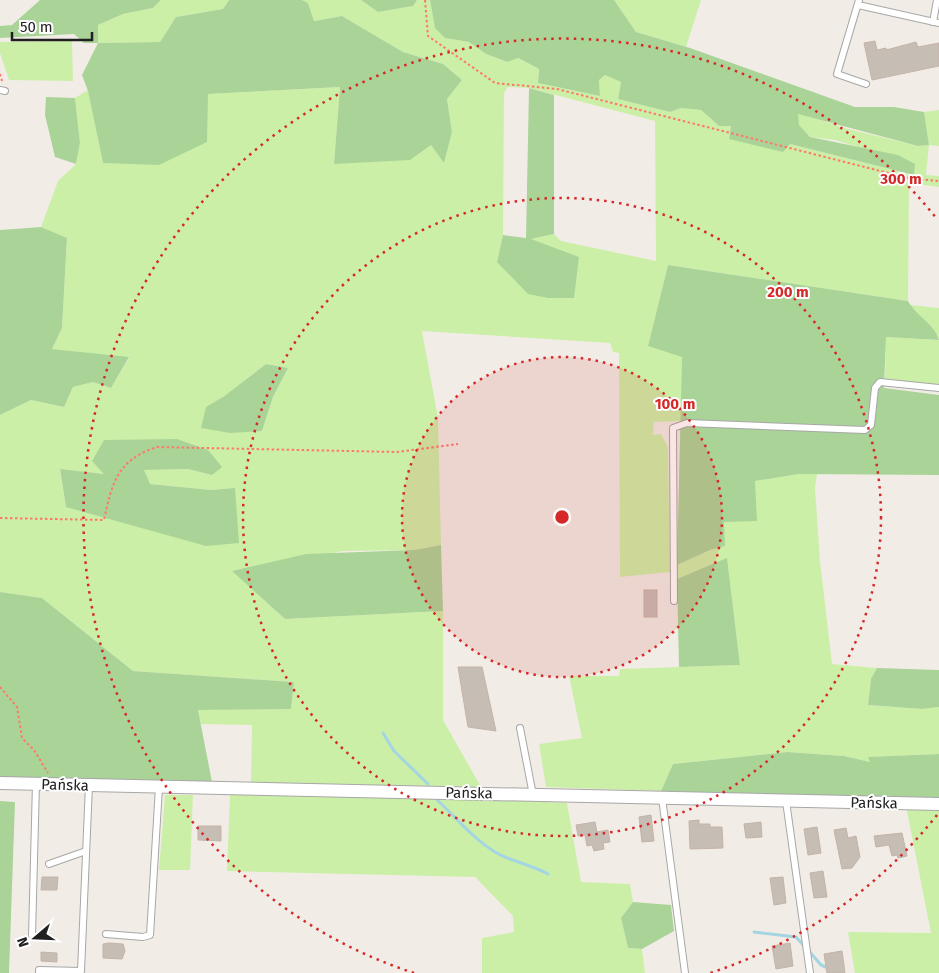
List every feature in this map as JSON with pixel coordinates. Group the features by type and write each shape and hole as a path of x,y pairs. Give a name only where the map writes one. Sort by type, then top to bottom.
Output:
{"street":[{"name":"Pańska","path":"0,783 939,804"}],"lane":[{"path":"866,84 837,74 858,2 936,23 937,0"},
{"path":"674,601 673,428 687,423 865,430 870,425 875,388 880,382 939,388"},
{"path":"520,728 533,795"},
{"path":"32,936 36,784"},
{"path":"39,973 39,970 81,971 89,785"},
{"path":"106,934 143,937 150,935 158,787"},
{"path":"662,798 685,973"},
{"path":"786,801 810,973"},
{"path":"49,864 86,851"}],"path":[{"path":"425,0 428,36 495,83 557,89 908,178 939,181"},
{"path":"0,518 104,520 118,473 137,455 157,446 398,452 458,444"},
{"path":"0,686 17,707 22,738 34,750 55,784"}],"green space":[{"path":"40,0 161,0 153,8 123,14 98,25 98,43 84,43 74,34 0,38 0,26 12,25"},
{"path":"161,0 229,0 223,9 176,17 160,42 98,43 98,25 123,14 153,8"},
{"path":"229,0 302,0 308,3 314,21 342,16 403,52 443,64 462,80 447,99 452,132 444,163 431,145 410,160 334,164 340,87 208,94 207,142 159,165 103,163 88,91 82,75 98,43 160,42 176,17 223,9"},
{"path":"302,0 361,0 378,12 413,6 417,0 430,0 435,27 445,38 469,42 486,54 506,62 517,58 539,69 538,83 600,96 599,80 605,75 621,82 618,99 670,112 681,108 701,110 719,126 731,125 729,139 790,144 913,175 915,164 835,140 810,137 798,125 798,113 848,129 918,146 929,145 926,175 939,176 939,187 909,183 908,301 668,265 648,346 682,356 681,421 654,422 653,435 661,434 668,447 670,572 620,577 619,353 613,352 610,343 422,331 438,418 441,545 414,550 343,551 233,571 285,619 443,611 443,720 481,787 251,783 252,725 201,724 198,710 291,709 294,682 133,671 42,598 0,592 0,415 31,400 64,407 73,387 93,382 111,388 129,358 52,349 62,328 67,239 41,227 58,181 76,164 80,143 75,98 88,90 103,163 208,94 340,87 334,164 431,145 444,162 452,132 447,99 462,80 443,64 403,52 342,16 314,21 308,3","holes":["508,87 529,88 655,121 656,261 561,241 554,234 530,239 497,262 503,235 504,93","266,364 288,368 273,397 262,431 223,397","104,440 133,441 212,475 188,469 143,470 150,484 211,490 235,488 66,507 60,470 105,474"]},
{"path":"361,0 417,0 413,6 378,12"},
{"path":"430,0 614,0 636,32 690,48 855,107 894,107 924,112 929,145 918,146 798,114 799,125 810,137 898,155 915,164 914,175 790,144 783,152 729,139 731,126 719,126 701,110 681,108 670,112 618,99 621,82 605,75 599,80 600,96 538,83 539,69 518,58 507,62 486,54 469,42 445,38 435,28"},
{"path":"614,0 701,0 686,47 636,32"},
{"path":"72,41 73,81 9,80 0,53 0,42"},
{"path":"529,88 554,95 554,234 531,239 579,257 574,298 548,298 528,294 497,262 503,235 526,238"},
{"path":"46,97 75,98 80,143 76,164 55,157 45,115"},
{"path":"939,110 939,146 929,145 924,112"},
{"path":"41,227 67,238 62,328 52,349 129,357 111,388 93,382 73,387 64,407 31,400 0,415 0,230"},
{"path":"668,265 908,301 937,334 939,340 886,337 884,388 939,395 939,475 799,474 755,481 757,521 724,522 725,546 710,550 677,565 682,357 648,346"},
{"path":"910,305 939,308 939,339 932,328"},
{"path":"886,337 939,340 939,385 885,380"},
{"path":"266,364 288,368 273,397 262,431 230,433 201,428 206,407 223,397"},
{"path":"177,439 208,450 222,467 212,475 188,469 144,470 150,484 211,490 235,488 239,543 206,546 66,507 60,469 104,474 92,461 104,440"},
{"path":"799,474 817,474 815,488 820,561 832,664 877,668 871,680 868,705 922,709 939,707 939,754 869,757 870,762 844,756 787,752 673,764 661,791 546,787 539,744 582,738 569,676 619,676 620,669 740,665 727,559 677,579 677,565 710,550 725,546 723,522 727,522 755,481"},
{"path":"441,545 443,611 285,619 232,571 306,554 414,550"},
{"path":"727,558 740,665 679,667 677,579"},
{"path":"0,592 42,598 133,671 294,682 291,709 198,710 212,782 0,781"},
{"path":"877,668 939,670 939,707 922,709 868,705 871,679"},
{"path":"787,752 844,756 870,762 868,757 939,754 939,799 661,791 673,764"},
{"path":"165,795 193,795 190,870 159,870"},
{"path":"230,795 461,798 567,803 581,882 630,884 633,902 621,918 628,948 642,949 645,973 482,973 482,938 514,932 513,916 475,877 227,871"},
{"path":"0,801 15,802 9,973 0,973"},
{"path":"906,806 939,808 939,973 855,973 848,932 931,933"},
{"path":"633,902 671,905 674,931 642,949 628,948 621,918"}],"building":[{"path":"875,41 877,50 886,48 886,50 916,42 918,47 939,43 939,66 872,80 864,43"},
{"path":"644,590 657,590 657,617 644,617"},
{"path":"458,667 482,667 496,731 468,727"},
{"path":"651,815 654,841 642,842 639,817"},
{"path":"699,820 699,824 710,824 710,827 722,827 723,848 690,849 689,821"},
{"path":"595,822 597,832 608,830 610,842 603,843 604,849 594,851 592,845 587,846 585,835 578,836 576,825"},
{"path":"761,822 762,837 746,838 744,824"},
{"path":"198,826 221,826 221,841 198,840"},
{"path":"817,827 821,853 808,855 804,829"},
{"path":"846,828 848,838 856,836 860,857 852,868 842,869 834,830"},
{"path":"902,833 907,856 898,858 897,855 892,856 889,845 876,847 874,836"},
{"path":"823,871 827,897 814,898 810,873"},
{"path":"42,877 58,877 57,890 41,890"},
{"path":"783,877 786,903 774,905 770,878"},
{"path":"790,943 793,966 776,969 772,946"},
{"path":"103,944 123,944 125,951 122,959 103,958"},
{"path":"842,951 845,973 827,973 824,954"},
{"path":"41,952 57,953 57,962 41,961"}],"waterway":[{"path":"383,733 394,751 428,784"},
{"path":"434,797 471,833 495,852 548,874"},
{"path":"754,932 796,937 805,947"},
{"path":"809,951 821,965 828,968"}]}
